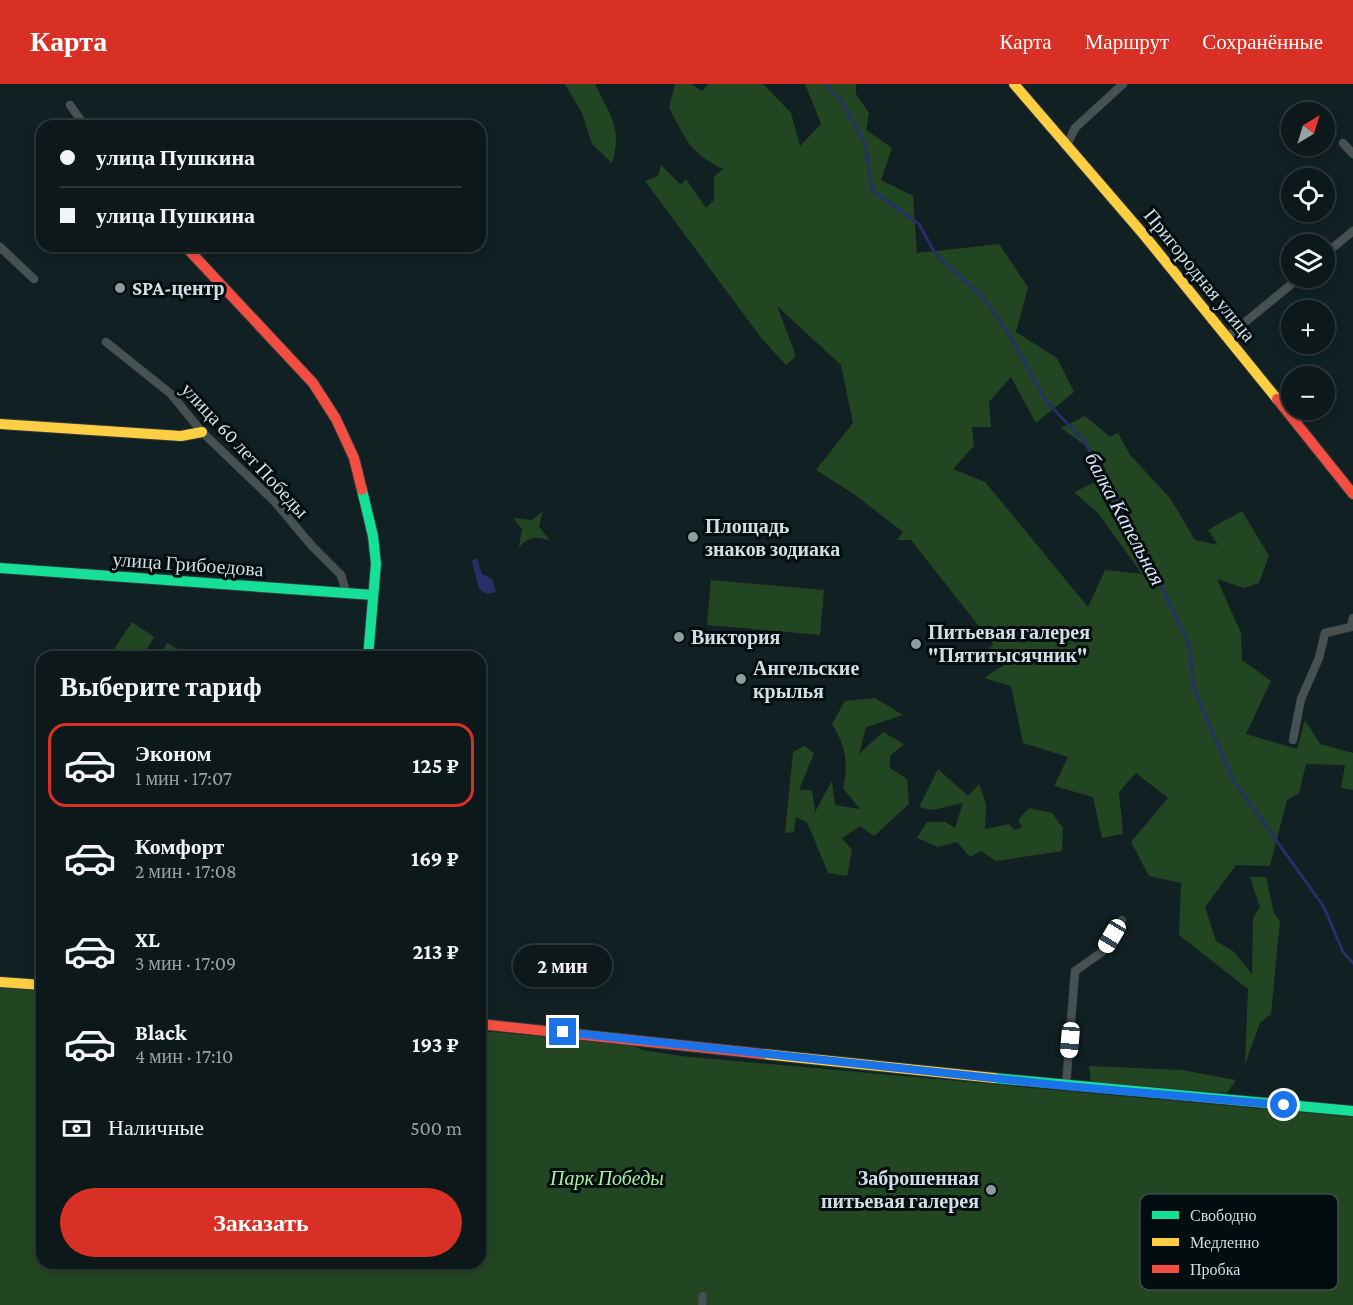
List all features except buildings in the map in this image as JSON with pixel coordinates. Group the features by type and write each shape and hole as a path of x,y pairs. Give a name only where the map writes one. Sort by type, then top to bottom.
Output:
{"street":[{"name":"Пригородная улица","path":"1014,84 1068,143 1353,494"},
{"path":"1068,143 1075,128 1123,84"},
{"path":"70,105 81,120"},
{"path":"1343,143 1353,154"},
{"path":"1335,246 1353,231"},
{"path":"0,247 34,279"},
{"path":"191,252 312,383 336,419 354,458 373,536 376,564 368,651"},
{"path":"1227,337 1287,288"},
{"name":"улица 60 лет Победы","path":"106,342 171,394 202,432 274,501 312,546 341,575 346,592"},
{"path":"0,424 181,436 202,432"},
{"name":"улица Грибоедова","path":"0,568 373,595"},
{"path":"1293,740 1301,699 1319,658 1325,633 1352,627 1353,618"},
{"path":"1066,1086 1075,971 1102,952 1122,920"},
{"path":"0,982 36,985"},
{"path":"486,1025 1066,1086 1353,1112"},
{"path":"702,1305 703,1296"}],"green space":[{"path":"565,84 595,84 610,113 615,131 615,151 612,163 592,144 582,113"},
{"path":"675,84 691,84 702,91 708,84 763,84 791,113 800,146 821,124 805,84 856,84 856,94 869,113 866,130 892,148 881,180 913,196 917,253 999,244 1028,287 1016,332 1057,358 1074,392 1036,423 1011,377 989,402 991,427 972,427 974,446 953,469 985,482 1088,607 1105,570 1142,574 1098,513 1074,492 1100,480 1104,459 1061,428 1085,416 1110,437 1118,433 1130,455 1170,498 1195,540 1218,545 1208,530 1242,511 1269,556 1259,583 1244,588 1217,579 1241,633 1242,660 1271,681 1246,734 1297,749 1305,720 1320,744 1353,753 1353,790 1341,788 1345,765 1306,764 1299,793 1287,800 1270,866 1236,865 1205,907 1216,941 1233,951 1252,974 1253,918 1260,907 1250,877 1266,877 1274,913 1280,921 1271,1014 1260,1023 1245,1064 1248,989 1179,935 1181,883 1149,876 1131,842 1168,798 1136,773 1119,792 1123,834 1102,838 1093,797 1054,786 1068,757 1023,743 1011,686 984,678 1005,664 981,661 993,644 911,540 897,540 903,532 854,494 816,470 853,423 841,365 777,306 796,356 786,365 762,339 645,181 658,176 661,165 681,185 686,179 706,208 714,200 714,177 723,169 695,151 680,128 669,108"},
{"path":"543,511 539,526 550,541 533,538 519,547 522,529 513,518 532,520"},
{"path":"711,580 824,590 820,635 707,625"},
{"path":"132,622 154,637 146,651 113,651"},
{"path":"167,643 182,651 162,651"},
{"path":"875,698 903,715 866,727 859,754 883,732 904,744 890,756 890,768 907,779 909,804 874,836 860,826 842,838 852,850 847,876 828,873 807,822 796,817 794,832 785,833 793,752 804,746 814,753 799,790 812,790 815,812 832,781 835,805 860,809 843,788 846,771 845,754 832,724 845,701"},
{"path":"938,769 968,796 979,784 986,804 985,829 1009,824 1014,830 1022,828 1018,820 1029,808 1052,813 1063,828 1062,851 996,861 981,851 970,857 957,842 938,847 917,838 927,822 945,822 955,828 963,803 932,810 919,807"},
{"name":"Парк Победы","path":"0,987 36,990 36,1269 486,1269 486,1032 630,1044 642,1050 681,1056 1353,1117 1353,1305 0,1305"},
{"path":"1089,1066 1182,1070 1236,1080 1227,1093 1091,1083"}],"water":[{"path":"477,558 482,574 492,579 496,592 487,594 479,589 472,561"}],"waterway":[{"name":"балка Капельная","path":"825,84 841,100 865,144 872,190 919,224 936,255 981,295 1009,334 1046,401 1083,440 1120,502 1190,646 1194,689 1233,780 1324,907 1343,952 1353,963"}],"traffic: fast":[{"path":"362,490 373,536 376,564 369,651"},
{"path":"0,568 373,595"},
{"path":"994,1078 1353,1111"}],"traffic: slow":[{"path":"1014,84 1144,235 1277,399"},
{"path":"0,424 181,436 202,432"},
{"path":"0,982 36,985"},
{"path":"763,1054 994,1078"}],"traffic: jam":[{"path":"191,252 313,383 336,419 354,458 362,490"},
{"path":"1277,399 1353,494"},
{"path":"486,1025 763,1054"}],"place":[{"name":"SPA-центр","path":"120,288"},
{"name":"Площадь знаков зодиака","path":"693,537"},
{"name":"Виктория","path":"679,637"},
{"name":"Питьевая галерея \"Пятитысячник\"","path":"916,644"},
{"name":"Ангельские крылья","path":"741,679"},
{"name":"Заброшенная питьевая галерея","path":"991,1190"}],"route":[{"path":"563,1032 720,1051 1066,1086 1284,1105"}]}
